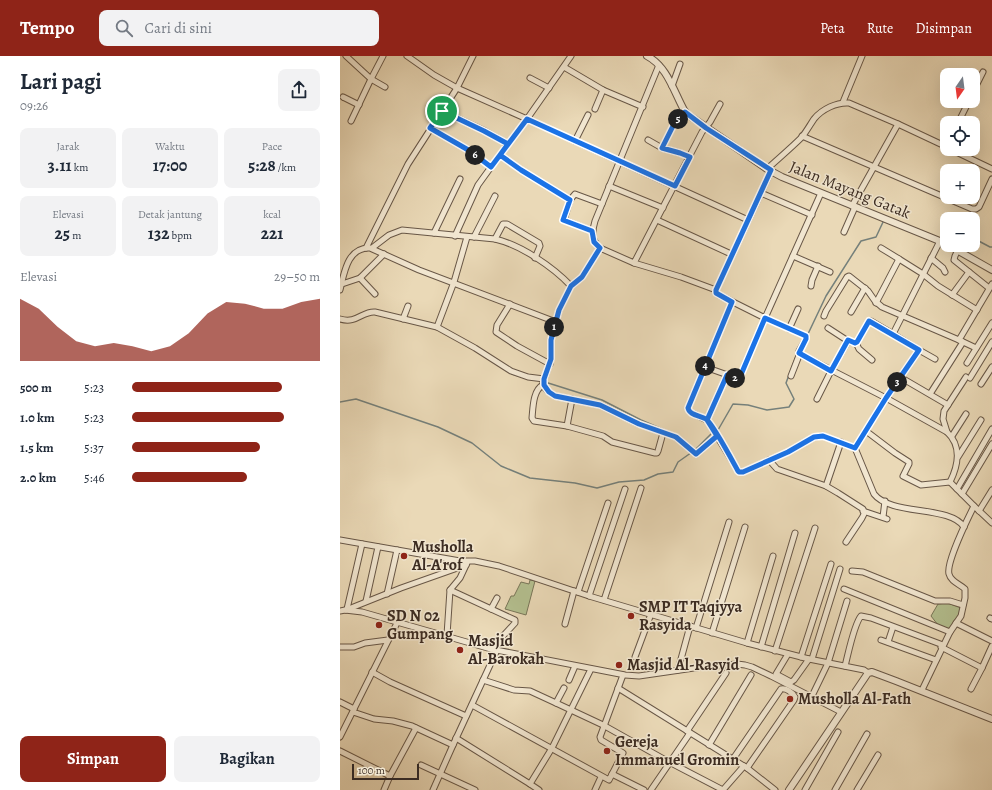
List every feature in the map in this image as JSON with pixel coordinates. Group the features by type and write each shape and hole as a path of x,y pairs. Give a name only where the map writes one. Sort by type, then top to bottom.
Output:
{"street":[{"path":"346,56 371,79 385,87"},
{"path":"351,121 383,56"},
{"path":"407,56 434,75 457,88 748,220"},
{"path":"366,248 417,148 457,88 473,56"},
{"path":"455,236 478,185 571,56"},
{"path":"844,102 862,56"},
{"name":"Jalan Mayang Gatak","path":"652,57 659,65 672,86 685,112 706,128 769,170 782,177 940,241"},
{"path":"672,86 680,64"},
{"path":"659,65 592,231 594,242 600,248 634,263 681,277 716,290 716,293 732,302 806,336 806,339 799,351 800,353 791,376"},
{"path":"564,66 603,90 643,107"},
{"path":"980,78 983,72"},
{"path":"530,78 549,88"},
{"path":"596,109 603,90"},
{"path":"343,97 359,104"},
{"path":"716,290 731,254 761,193 769,170 802,136 815,118 823,111 844,102 854,104 940,144"},
{"path":"634,263 702,132 706,128 720,104"},
{"path":"442,111 508,144"},
{"path":"662,148 673,126 685,112"},
{"path":"575,141 588,115"},
{"path":"844,232 854,206 898,124"},
{"path":"430,128 470,151 491,167"},
{"path":"802,136 975,209 979,206 992,179"},
{"path":"648,140 662,148 690,157"},
{"path":"500,155 521,170 570,200"},
{"path":"965,156 992,169"},
{"path":"434,233 460,179"},
{"path":"609,186 663,208"},
{"path":"761,193 812,215"},
{"path":"705,367 738,379 740,377 821,193"},
{"path":"592,231 564,220 570,200 575,194 602,204"},
{"path":"474,237 495,196"},
{"path":"657,220 731,254"},
{"path":"495,239 503,224 507,224 539,243 540,246 535,258"},
{"path":"372,248 389,235 407,230 495,239 507,243 535,258 571,286"},
{"path":"437,327 454,282 467,237"},
{"path":"893,334 940,241"},
{"path":"340,290 344,274 351,257 366,248 372,248 419,270 454,282 556,322"},
{"path":"600,248 582,277 571,286 559,310 551,340 550,364 544,382 537,392 533,420 567,426 603,436 612,442 655,453 657,453 663,433"},
{"path":"881,248 976,310"},
{"path":"930,394 961,341 976,310 991,286 954,260 957,252"},
{"name":"Jalan Mayang Gatak","path":"961,252 992,270"},
{"path":"342,284 360,278 384,254"},
{"path":"793,256 830,272"},
{"path":"931,258 943,268 945,272"},
{"path":"876,303 899,259"},
{"path":"812,286 812,280 818,266"},
{"path":"952,295 969,272"},
{"path":"824,316 848,276 865,288 871,294 876,303 882,307 976,348"},
{"path":"360,278 375,294"},
{"path":"851,312 865,288"},
{"path":"732,302 688,408 690,412 707,420 739,472 742,473 788,452 814,437 823,436 855,448 877,498 956,519 965,525"},
{"path":"510,304 496,325 496,332 517,346 550,364"},
{"path":"404,319 408,306"},
{"path":"790,329 798,309"},
{"path":"340,319 352,320 372,311 437,327 475,348 511,371 544,382 552,394 600,405 633,422 676,437 697,454 717,436"},
{"path":"856,343 869,321 935,360"},
{"path":"967,363 992,323"},
{"path":"828,328 856,343 859,349 872,360"},
{"path":"817,399 848,340"},
{"path":"947,432 943,419 944,411 992,342"},
{"path":"855,448 886,398 919,350"},
{"path":"800,353 947,432 952,436 958,456"},
{"path":"981,384 992,367"},
{"path":"707,420 727,375"},
{"path":"900,377 948,405"},
{"path":"567,426 572,399"},
{"path":"952,436 966,414"},
{"path":"950,482 958,456 981,420"},
{"path":"956,489 992,429"},
{"path":"864,435 908,462 909,464 903,476 920,485 950,482"},
{"path":"826,486 841,442"},
{"path":"962,494 992,444"},
{"path":"769,460 779,470 826,486 857,505 863,511 885,518 885,501"},
{"path":"950,482 990,521 992,515"},
{"path":"604,600 641,488"},
{"path":"589,596 625,489"},
{"path":"979,511 992,490"},
{"path":"565,624 608,503"},
{"path":"922,690 942,646 961,616 964,605 965,589 951,578 949,570 965,525 974,506"},
{"path":"846,542 862,518 863,511"},
{"path":"678,670 729,522"},
{"path":"712,633 745,527"},
{"path":"776,651 815,528"},
{"path":"761,647 796,533"},
{"path":"340,540 467,563"},
{"path":"344,610 362,544"},
{"path":"366,601 378,547"},
{"path":"387,594 397,550"},
{"path":"747,643 773,556"},
{"path":"344,610 475,561 499,566 589,596 761,647 864,670 868,673 877,674 922,690 992,719"},
{"path":"447,635 450,590 457,583 467,563"},
{"path":"801,657 831,564"},
{"path":"788,654 776,674 791,682 810,659 840,569"},
{"path":"852,572 863,572 935,601 950,601 964,605"},
{"path":"844,589 950,632"},
{"path":"433,790 483,680 494,649 515,621 450,590"},
{"path":"491,609 497,598"},
{"path":"812,696 828,663 847,600"},
{"path":"344,610 362,612 494,649 575,666 590,671 622,676 639,676 678,670 737,664 745,665 759,670 812,696 839,714"},
{"path":"635,657 650,614"},
{"path":"845,666 857,624 861,616 942,646 982,668"},
{"path":"340,737 397,623"},
{"path":"956,623 992,641"},
{"path":"888,642 893,627"},
{"path":"340,648 354,647 365,643 388,640"},
{"path":"881,640 936,660"},
{"path":"971,689 992,646"},
{"path":"569,680 575,666"},
{"path":"530,784 552,748 590,671"},
{"path":"372,672 398,686 466,716"},
{"path":"651,790 726,673"},
{"path":"789,790 868,673"},
{"path":"709,745 751,675"},
{"path":"472,705 552,748 601,777 609,780 623,753 600,738 603,725 622,676"},
{"path":"483,680 514,690 530,691 603,725 723,790 746,767 794,700 795,697 793,693 781,689 733,759"},
{"path":"556,703 564,688"},
{"path":"618,688 746,767 775,790"},
{"path":"340,702 374,719 393,721 416,728 453,745"},
{"path":"384,790 416,728"},
{"path":"805,790 838,732"},
{"path":"835,790 867,734"},
{"path":"456,738 539,790"},
{"path":"340,751 390,776"},
{"path":"857,790 878,755"},
{"path":"421,765 475,790"},
{"path":"612,774 644,790"},
{"path":"595,790 601,777"}],"green space":[{"path":"530,580 535,581 526,615 505,609 511,596 514,596 521,582 529,584"},
{"path":"947,603 961,608 957,620 948,629 938,625 931,616 938,604"}],"waterway":[{"path":"807,336 826,296 861,241 876,237 884,220"},
{"path":"980,242 992,247"},
{"path":"718,430 733,404 748,405 767,410 789,407 794,399 786,383 798,351"},
{"path":"512,374 522,377"},
{"path":"545,382 602,400 641,420 669,432"},
{"path":"340,402 356,399 438,427 472,443 501,466 530,478 575,483 597,488 619,482 644,480 658,474 673,472 678,462 695,450 711,434"}],"place":[{"name":"Musholla Al-A'rof","path":"404,556"},
{"name":"SMP IT Taqiyya Rasyida","path":"631,616"},
{"name":"SD N 02 Gumpang","path":"379,625"},
{"name":"Masjid Al-Barokah","path":"460,650"},
{"name":"Masjid Al-Rasyid","path":"619,665"},
{"name":"Musholla Al-Fath","path":"790,699"},
{"name":"Gereja Immanuel Gromin","path":"607,751"}],"route":[{"path":"442,111 430,128 470,151 491,167 500,155 527,119 675,186 690,157 662,148 673,126 685,112 706,128 771,170 715,291 732,302 688,408 690,412 707,420 717,436 738,471 740,473 788,452 814,437 823,436 855,448 877,415 886,398 919,350 871,321 868,321 857,342 855,343 848,340 831,371 799,353 806,336 765,318 740,377 738,379 727,375 707,420 717,436 696,454 676,437 639,424 600,405 555,396 544,387 544,379 550,364 551,340 559,310 571,286 586,273 600,248 594,242 592,231 563,220 570,200 552,190 500,155 508,144 442,111"}]}
